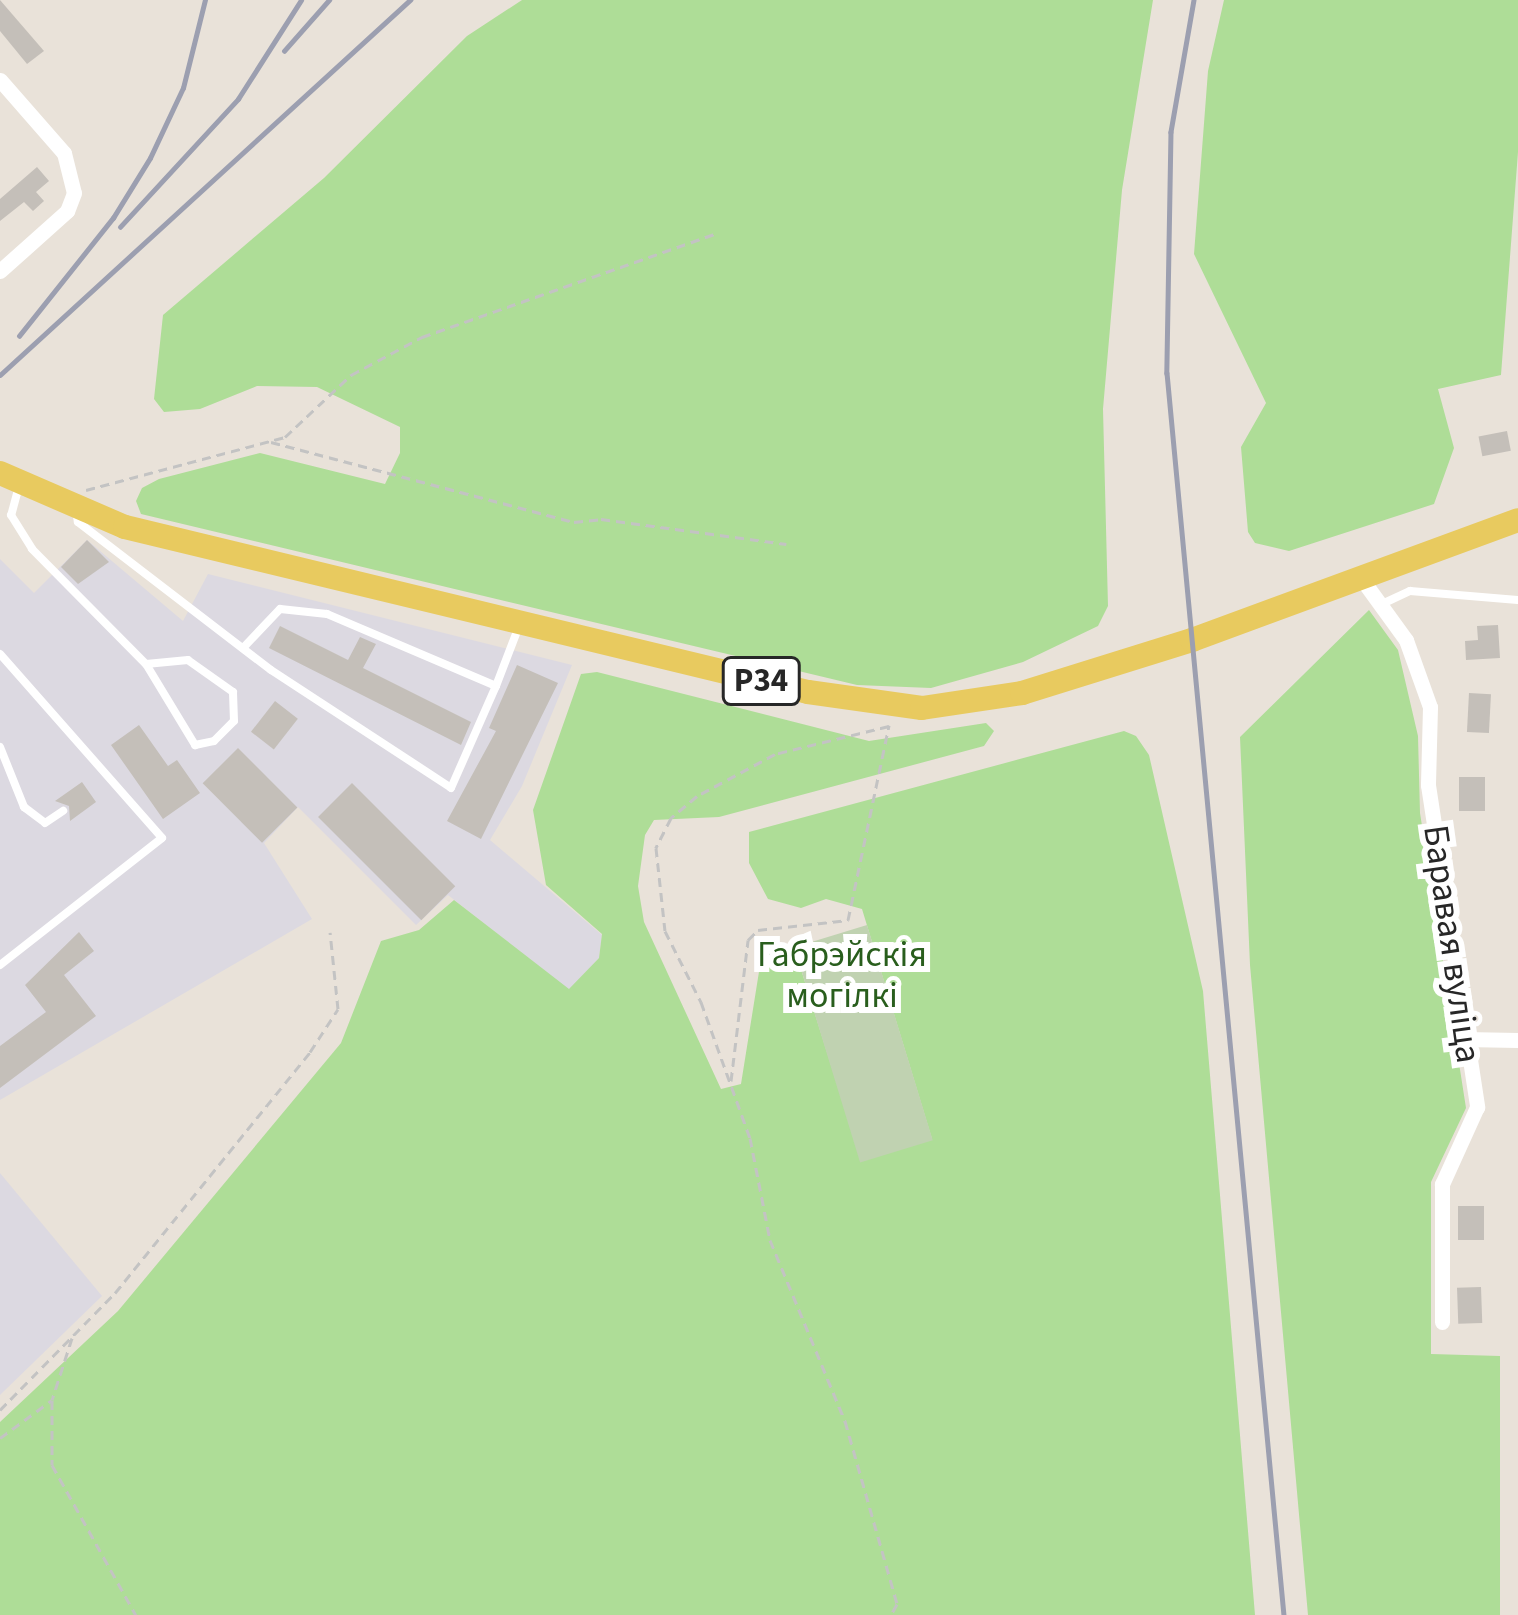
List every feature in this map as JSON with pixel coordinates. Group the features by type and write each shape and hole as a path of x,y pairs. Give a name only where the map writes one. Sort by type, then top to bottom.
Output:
{"main road":[{"name":"Р34","path":"11,486 76,509 891,716 1022,693 1518,520"}],"street":[{"path":"0,80 64,153 74,193 67,211 0,271"},
{"name":"Баравая вуліца","path":"1361,578 1406,640 1430,707 1428,785 1477,1107 1442,1184 1442,1322"},
{"path":"1464,1039 1518,1040"}],"lane":[{"path":"0,510 11,486"},
{"path":"11,486 11,515 53,575 146,664 195,745 214,742 234,721 233,692 188,661 146,664"},
{"path":"76,509 78,522 243,648 451,788 519,624"},
{"path":"1382,604 1410,591 1518,600"},
{"path":"243,648 280,609 327,614 496,686"},
{"path":"0,654 162,838 0,964"},
{"path":"0,747 24,807 45,824 63,811"}],"path":[{"path":"76,509 82,493 105,479 269,442 319,413 351,375 422,337 714,234"},
{"path":"269,442 574,522 601,519 786,544"},
{"path":"730,1084 748,940 758,930 848,920 891,716"},
{"path":"891,716 775,754 697,796 671,818 656,848 665,931 730,1084 770,1240 845,1420 897,1604 891,1615"},
{"path":"0,1410 73,1336 338,1010 330,932"},
{"path":"73,1336 52,1400 52,1465 136,1615"},
{"path":"0,1438 52,1400"}],"shaded area":[{"path":"87,540 183,621 208,574 572,665 522,786 490,840 602,935 599,958 569,990 448,895 416,925 298,807 264,843 312,919 0,1100 0,559 34,593"},
{"path":"0,1173 102,1296 0,1395"}],"green space":[{"path":"522,0 1153,0 1122,190 1103,409 1108,606 1098,626 1023,662 931,688 857,685 141,514 136,501 142,488 159,479 260,453 385,484 400,453 400,427 317,387 257,386 200,409 164,412 154,399 163,315 324,178 467,36"},
{"path":"1224,0 1518,0 1518,152 1501,375 1438,389 1454,448 1434,504 1289,551 1255,543 1248,532 1241,447 1266,403 1194,254 1208,71"},
{"path":"1369,610 1398,650 1418,736 1420,813 1466,1108 1431,1182 1431,1354 1500,1356 1500,1615 1308,1615 1250,965 1240,737"},
{"path":"597,672 869,741 986,723 994,731 984,746 719,817 654,820 645,835 638,886 644,922 721,1089 741,1084 762,953 794,947 861,1161 932,1139 862,909 826,899 801,908 768,899 749,863 749,832 1124,731 1136,736 1149,755 1203,991 1255,1615 0,1615 0,1422 118,1311 341,1043 381,941 419,930 454,900 569,989 599,958 602,934 546,885 533,810 581,674"},
{"name":"Габрэйскія могілкі","path":"867,925 933,1140 860,1162 794,947"}],"building":[{"path":"0,0 44,51 27,64 0,31"},
{"path":"37,167 49,181 36,192 44,201 33,211 24,202 0,221 0,199"},
{"path":"1507,431 1511,451 1482,456 1479,437"},
{"path":"87,540 109,562 78,584 61,567"},
{"path":"1498,625 1500,658 1466,660 1465,641 1478,640 1477,626"},
{"path":"280,626 348,660 360,637 376,644 363,668 471,722 461,745 269,648"},
{"path":"517,665 558,683 481,839 447,821 496,731 489,728"},
{"path":"1469,693 1491,694 1489,733 1467,732"},
{"path":"275,701 298,719 274,750 251,732"},
{"path":"139,725 168,766 177,760 200,793 163,819 111,745"},
{"path":"238,748 297,807 262,843 203,783"},
{"path":"1459,777 1485,777 1485,811 1459,811"},
{"path":"82,782 96,802 70,821 69,806 55,801"},
{"path":"352,783 455,886 421,920 318,817"},
{"path":"79,932 94,951 64,975 96,1016 0,1088 0,1046 46,1012 25,985"},
{"path":"1458,1206 1484,1206 1484,1240 1458,1240"},
{"path":"1481,1287 1482,1323 1458,1324 1457,1288"}],"railway":[{"path":"19,336 113,218 150,158 183,88 205,0"},
{"path":"120,227 238,99 301,0"},
{"path":"284,51 329,0"},
{"path":"0,375 410,0"},
{"path":"1194,0 1171,132 1167,373 1284,1615"}]}
